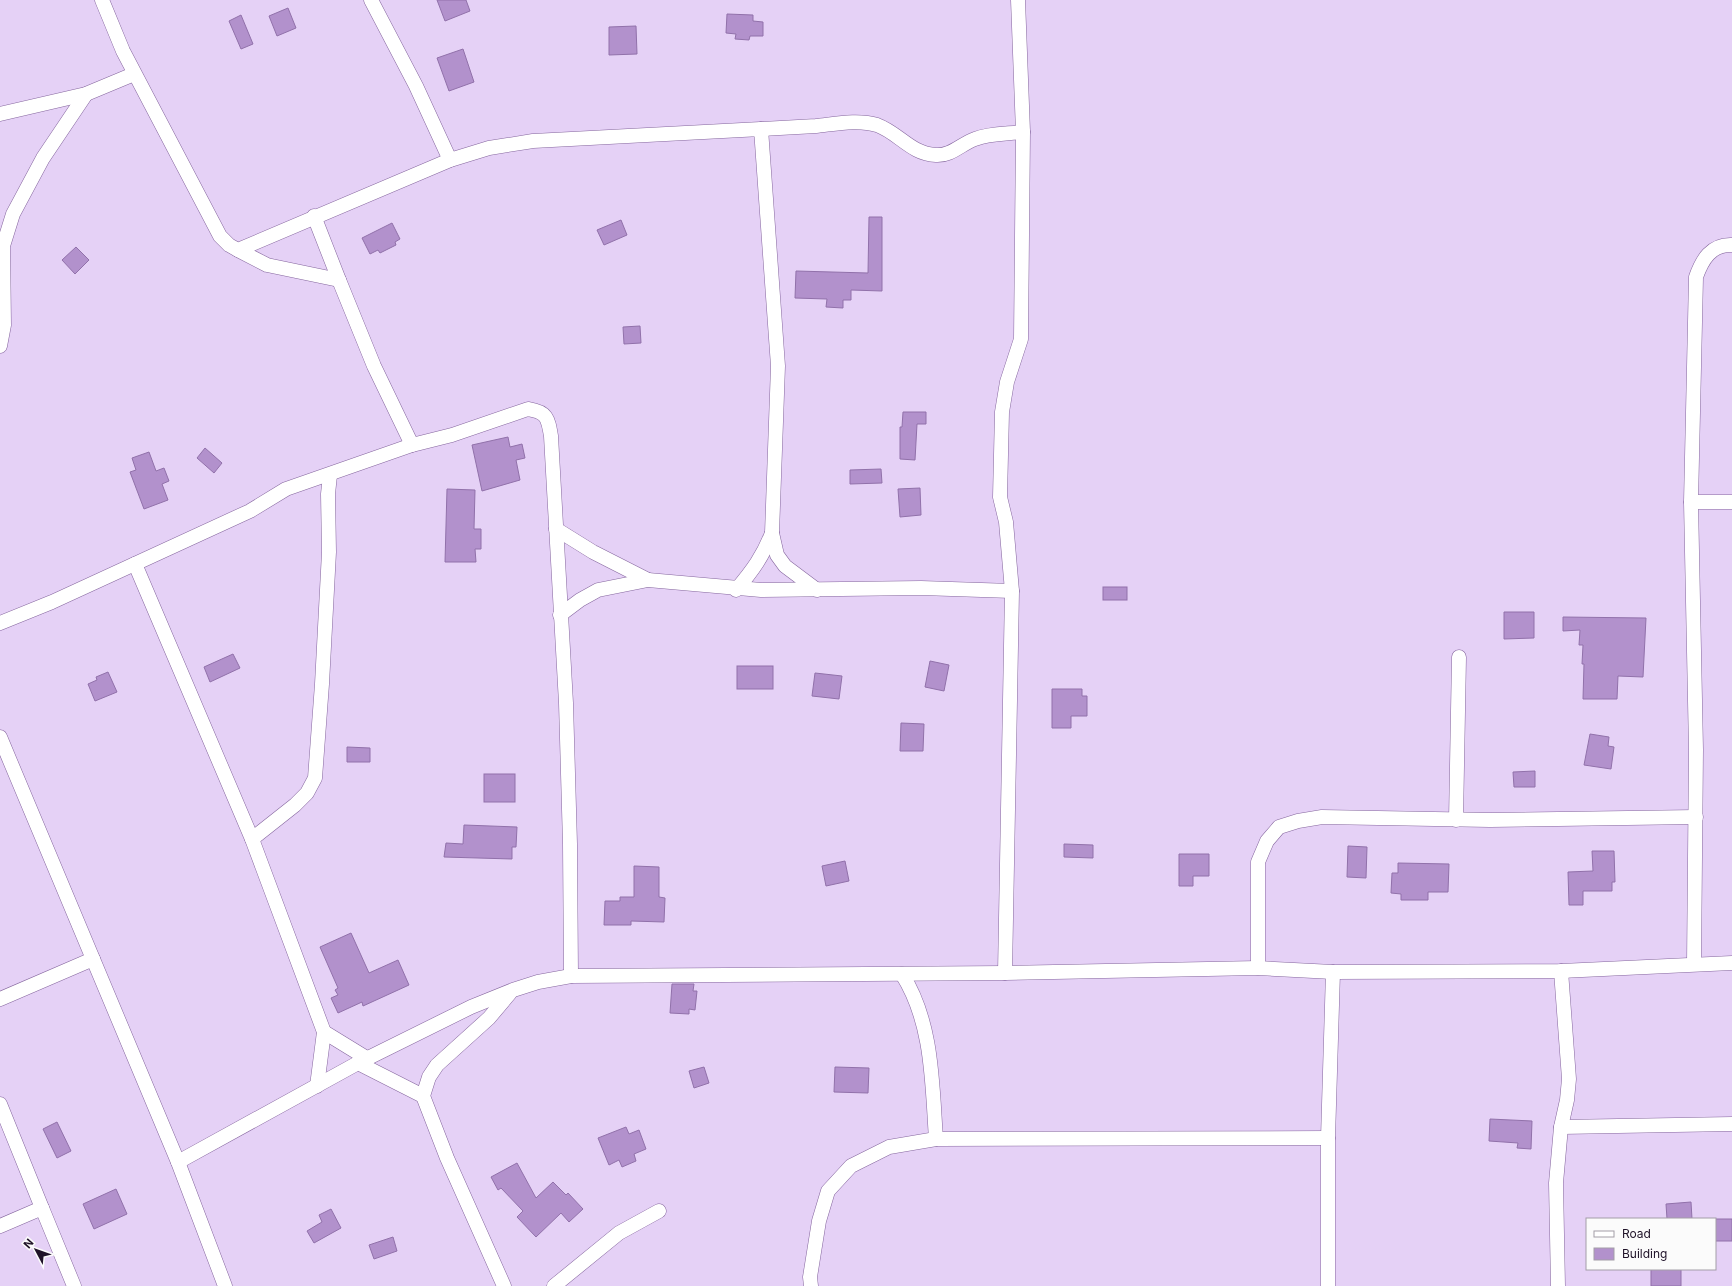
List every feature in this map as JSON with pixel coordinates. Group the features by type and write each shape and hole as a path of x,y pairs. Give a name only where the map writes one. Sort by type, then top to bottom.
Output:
{"street":[{"path":"102,0 134,74 220,236 229,245 267,264 339,280"},
{"path":"371,0 416,86 450,160"},
{"path":"1005,973 1012,591 1006,522 1000,497 1002,412 1007,382 1021,339 1023,132 1018,0"},
{"path":"0,114 86,94 134,74"},
{"path":"0,346 4,325 3,246 12,214 43,158 86,94"},
{"path":"238,250 314,216 450,160 488,148 533,141 761,129 859,122 870,124 891,132 911,148 922,154 937,156 949,153 974,139 1023,132"},
{"path":"761,129 778,366 772,533 777,555 785,566 817,590"},
{"path":"314,216 374,366 412,445"},
{"path":"1694,964 1696,817 1691,502 1696,277 1701,261 1712,251 1725,245 1732,245"},
{"path":"0,623 52,602 250,511 286,489 330,475 412,445 452,434 528,409 539,411 548,419 551,436 566,703 570,844 571,976"},
{"path":"252,839 295,805 306,793 315,778 329,552 328,494 330,475"},
{"path":"1691,502 1732,502"},
{"path":"556,529 593,552 648,580"},
{"path":"736,590 755,568 764,554 772,533"},
{"path":"135,564 252,839 324,1032 317,1086"},
{"path":"560,615 580,600 598,590 648,580 736,590 921,588 1012,591"},
{"path":"1456,820 1459,657"},
{"path":"0,737 178,1162 225,1286"},
{"path":"1258,968 1258,862 1267,841 1279,827 1298,821 1322,817 1456,820 1696,817"},
{"path":"0,999 93,959"},
{"path":"178,1162 363,1061 471,1007 513,990 571,976 1005,973 1258,968 1333,972 1561,971 1732,963"},
{"path":"1558,1286 1556,1183 1560,1127 1567,1100 1569,1079 1561,971"},
{"path":"1328,1286 1328,1138 1333,972"},
{"path":"902,974 912,989 923,1017 929,1052 936,1139"},
{"path":"423,1096 429,1077 437,1064 489,1018 513,990"},
{"path":"324,1032 363,1061 423,1096 447,1158 504,1286"},
{"path":"0,1104 74,1286"},
{"path":"1560,1127 1732,1124"},
{"path":"810,1286 810,1277 819,1221 828,1191 851,1166 888,1147 936,1139 1328,1138"},
{"path":"0,1226 42,1208"},
{"path":"554,1286 619,1233 659,1211"}],"building":[{"path":"437,0 466,0 470,11 445,21"},
{"path":"288,8 296,28 277,36 269,16"},
{"path":"727,14 753,15 753,21 763,22 763,36 750,36 749,40 735,39 736,34 726,33"},
{"path":"241,15 253,44 241,49 229,21"},
{"path":"636,26 637,54 609,55 609,27"},
{"path":"463,49 474,82 449,91 437,58"},
{"path":"869,217 882,217 882,291 851,290 851,300 843,300 843,308 826,307 827,299 795,298 796,271 868,273"},
{"path":"621,220 627,235 604,245 597,230"},
{"path":"392,223 400,239 395,242 396,245 380,253 378,250 370,254 362,238"},
{"path":"76,247 89,260 75,274 62,260"},
{"path":"640,326 641,343 624,344 623,327"},
{"path":"903,412 926,412 926,424 917,424 915,460 900,459 900,427 902,427"},
{"path":"508,437 510,447 522,444 525,458 516,460 520,480 482,491 472,445"},
{"path":"205,448 222,463 214,473 197,458"},
{"path":"149,452 156,471 164,468 169,481 162,484 168,500 144,509 130,472 136,470 132,458"},
{"path":"881,469 882,483 850,484 850,470"},
{"path":"920,488 921,515 900,517 898,489"},
{"path":"447,489 475,490 474,529 481,529 481,549 475,549 476,562 445,562"},
{"path":"1103,587 1127,587 1127,600 1103,600"},
{"path":"1504,612 1534,612 1534,638 1504,639"},
{"path":"1563,617 1646,618 1643,677 1618,676 1617,699 1583,699 1584,664 1582,664 1583,645 1579,645 1580,630 1563,631"},
{"path":"233,654 240,668 210,682 204,667"},
{"path":"930,661 949,665 944,691 925,687"},
{"path":"737,666 773,666 773,689 737,689"},
{"path":"108,672 117,692 95,701 88,684 97,680 96,677"},
{"path":"815,673 842,676 839,699 812,696"},
{"path":"1052,689 1082,689 1082,696 1087,696 1087,716 1071,716 1071,728 1052,728"},
{"path":"901,723 924,724 923,751 900,751"},
{"path":"1590,734 1609,737 1608,746 1614,747 1611,769 1584,765"},
{"path":"347,747 370,748 370,762 347,762"},
{"path":"1535,771 1535,787 1514,787 1513,772"},
{"path":"484,774 515,774 515,802 484,802"},
{"path":"464,825 517,827 516,847 512,847 512,859 444,857 446,843 463,844"},
{"path":"1064,844 1093,845 1093,858 1064,857"},
{"path":"1348,846 1367,847 1366,878 1347,877"},
{"path":"1592,851 1614,851 1615,882 1612,882 1612,891 1583,891 1583,905 1569,905 1568,872 1593,871"},
{"path":"1179,854 1209,854 1209,876 1193,876 1193,886 1179,886"},
{"path":"845,861 849,881 826,886 822,866"},
{"path":"1398,863 1449,864 1448,892 1428,892 1428,900 1401,900 1401,894 1391,893 1392,873 1398,873"},
{"path":"634,866 659,867 659,897 665,898 664,922 631,921 631,925 604,925 605,901 620,901 620,897 634,897"},
{"path":"351,933 369,973 398,960 409,985 363,1006 362,1002 338,1013 331,998 338,995 335,990 338,988 320,947"},
{"path":"672,984 694,984 693,991 697,991 695,1010 689,1009 689,1014 670,1013"},
{"path":"704,1067 709,1083 694,1088 689,1071"},
{"path":"835,1067 869,1068 868,1093 834,1092"},
{"path":"1490,1119 1532,1121 1531,1149 1517,1148 1518,1143 1489,1141"},
{"path":"57,1122 71,1151 57,1158 43,1129"},
{"path":"626,1127 629,1134 639,1130 646,1149 634,1154 636,1161 622,1167 619,1160 609,1165 598,1138"},
{"path":"517,1163 536,1198 553,1182 566,1195 568,1193 583,1209 569,1222 561,1213 536,1237 517,1217 523,1211 501,1188 498,1190 491,1177"},
{"path":"116,1189 127,1214 94,1229 83,1204"},
{"path":"1691,1202 1692,1218 1667,1218 1666,1204"},
{"path":"331,1209 341,1228 314,1243 307,1231 322,1222 319,1215"},
{"path":"1716,1219 1732,1219 1732,1241 1716,1241"},
{"path":"393,1237 397,1251 374,1259 369,1245"},
{"path":"1651,1270 1681,1270 1681,1286 1651,1286"}]}
